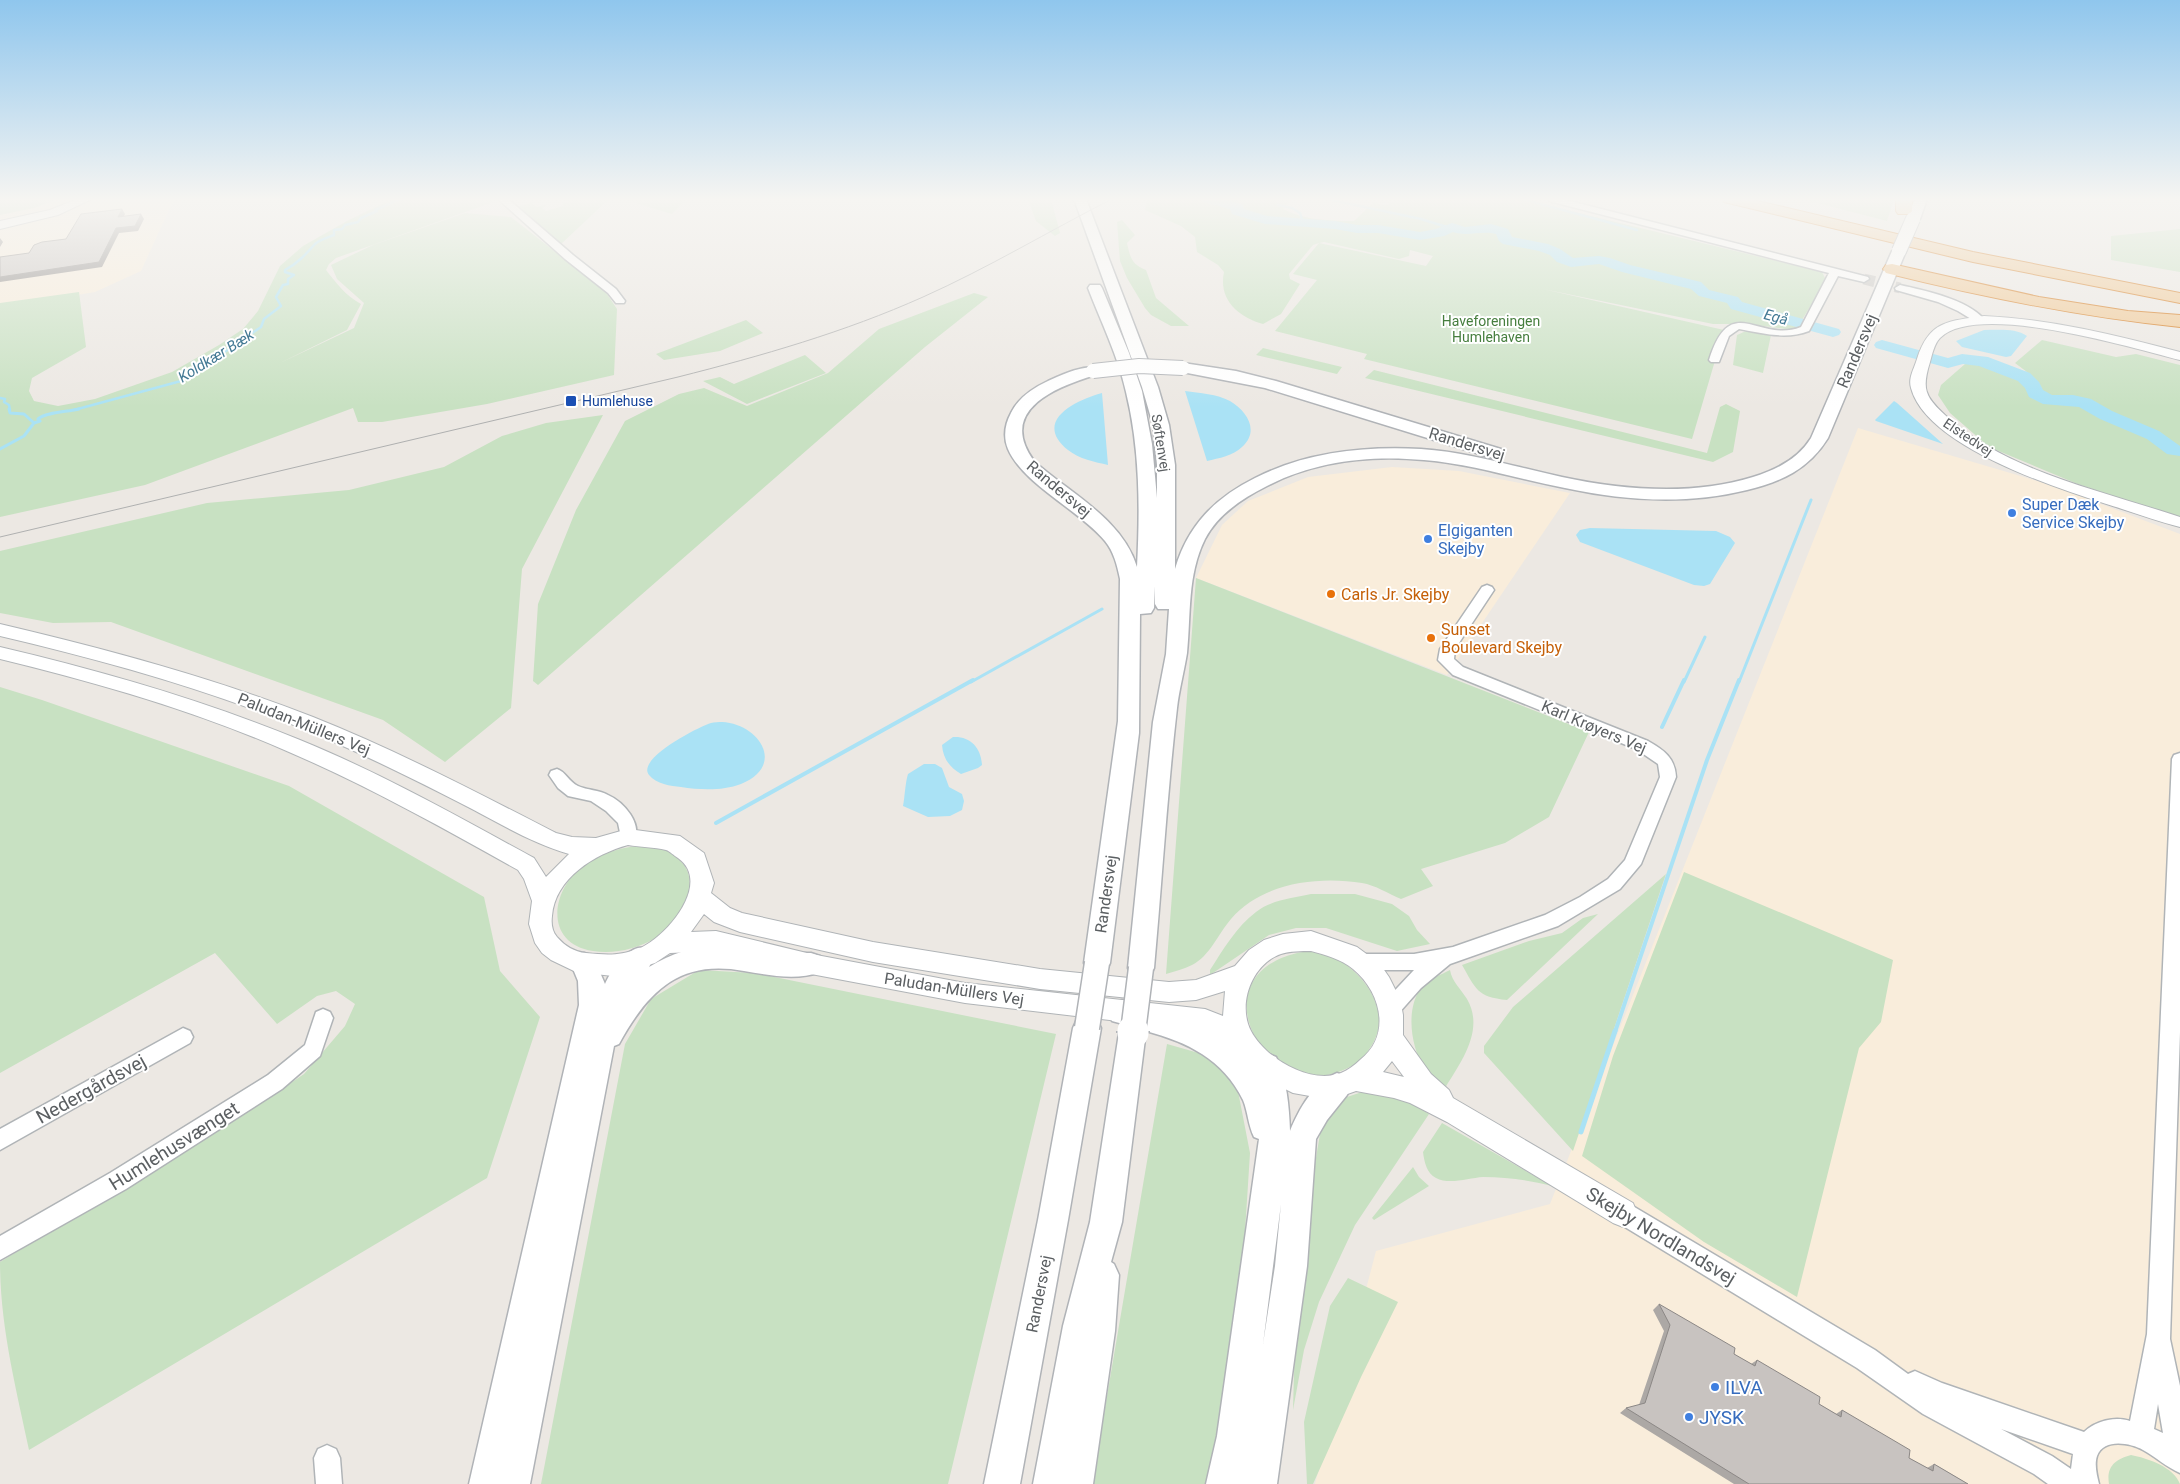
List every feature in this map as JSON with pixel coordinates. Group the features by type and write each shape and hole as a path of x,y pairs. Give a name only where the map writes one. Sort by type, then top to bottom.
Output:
{"highway":[{"path":"1891,268 2039,302 2128,316 2180,321"},
{"path":"2030,268 2180,298"},
{"path":"2071,268 2180,289"},
{"path":"2075,268 2099,274"}],"main road":[{"name":"Søftenvej","path":"1106,268 1150,388 1161,425 1166,466 1167,547 1163,652 1167,700"},
{"name":"Randersvej","path":"1002,1484 1057,1201 1097,963 1122,775 1130,697 1128,648 1132,598 1124,556 1112,537 1096,520 1030,467 1017,452 1013,434 1016,416 1029,400 1048,386 1093,371 1139,366 1183,368 1236,376 1270,384 1568,473 1631,482 1658,483 1722,478 1770,462 1792,448 1804,436 1855,333 1866,297 1885,268"},
{"name":"Randersvej","path":"1051,1484 1079,1326 1106,1222 1127,1023 1141,968 1167,700 1176,652 1183,567 1197,535 1214,513 1240,492 1276,475 1320,461 1361,455 1444,456 1479,462 1578,486 1630,494 1715,492 1755,483 1785,471 1805,457 1817,441 1866,334 1886,268"},
{"name":"Søftenvej","path":"1089,271 1134,390 1146,458 1148,490 1145,592 1141,648 1130,697"},
{"path":"599,1056 618,1017 635,994 656,977 677,965 704,957 740,958 770,964 811,964"},
{"path":"512,1484 608,1007 618,984 641,958"},
{"path":"487,1484 593,1005 591,981 584,964"},
{"path":"1127,1023 1189,1032 1216,1045 1232,1059 1249,1082 1256,1096 1263,1119 1268,1176"},
{"path":"1224,1484 1234,1436 1275,1131 1274,1102 1266,1066"},
{"path":"1260,1484 1291,1266 1301,1139 1308,1122 1317,1108 1346,1082"},
{"path":"1075,1484 1099,1331 1106,1222"}],"street":[{"path":"584,268 612,291 620,301"},
{"path":"1821,268 1864,279"},
{"path":"1715,360 1724,333 1730,328 1748,327 1795,334 1807,325 1836,272"},
{"path":"1900,288 1943,300 1966,310 1980,320"},
{"name":"Elstedvej","path":"2180,356 2029,322 1980,320 1958,324 1939,332 1930,343 1917,379 1921,395 1934,414 1962,437 1994,455 2032,473 2180,522"},
{"name":"Karl Krøyers Vej","path":"1362,962 1414,962 1453,955 1551,921 1614,884 1632,864 1668,777 1668,765 1660,756 1642,744 1458,671 1451,666 1446,660 1448,649 1487,590"},
{"name":"Paludan-Müllers Vej","path":"0,630 79,648 160,671 269,708 421,773 550,840 572,846 596,847"},
{"name":"Paludan-Müllers Vej","path":"0,653 79,672 182,704 262,732 371,780 426,808 526,864 534,876 543,900"},
{"path":"2140,1435 2159,1334 2178,891 2180,759"},
{"path":"558,775 566,787 576,793 603,799 626,821 628,837"},
{"path":"650,836 670,841 686,850 697,863 703,879 701,898 695,913 684,928 668,943 641,958 622,964 602,966 584,964 564,958 550,946 542,930 540,912 543,900 558,875 575,859 596,847 628,837 650,836"},
{"name":"Paludan-Müllers Vej","path":"701,898 722,915 740,922 872,952 1040,979 1169,992 1196,990 1243,974"},
{"name":"Paludan-Müllers Vej","path":"668,943 716,941 811,964 1127,1023 1205,1020 1240,1035"},
{"path":"1290,942 1312,942 1336,948 1362,962 1379,982 1391,1008 1393,1020 1391,1039 1374,1066 1346,1082 1313,1086 1289,1080 1266,1066 1250,1050 1240,1035 1233,1010 1235,993 1243,974 1254,959 1268,949 1290,942"},
{"name":"Karl Krøyers Vej","path":"1391,1008 1412,981 1425,970 1453,955"},
{"name":"Humlehusvænget","path":"0,1249 127,1176 275,1082 313,1050 323,1018"},
{"name":"Nedergårdsvej","path":"0,1140 183,1037"},
{"name":"Skejby Nordlandsvej","path":"1391,1039 1422,1082 1456,1112"},
{"name":"Skejby Nordlandsvej","path":"1346,1082 1394,1086 1456,1112 1866,1359 1932,1405 2043,1465 2069,1484"},
{"path":"2159,1334 2180,1460"},
{"name":"Skejby Nordlandsvej","path":"1866,1359 1937,1394 2087,1446"},
{"path":"2086,1484 2083,1465 2087,1446 2093,1439 2102,1434 2113,1432 2140,1435 2159,1445 2180,1460"},
{"path":"327,1458 329,1484"}],"shaded area":[{"path":"0,268 142,268 141,271 95,292 0,308"},
{"path":"1858,428 2051,485 2180,534 2180,1484 1315,1484 1376,1251 1550,1204"},
{"path":"1392,467 1459,471 1570,493 1447,675 1196,578 1222,525 1248,501 1308,477"}],"green space":[{"path":"279,268 327,268 326,270 338,285 361,304 347,330 280,363 354,328 364,303 337,279 332,268 576,268 605,291 617,309 614,375 487,404 382,422 358,422 353,408 145,485 0,517 0,303 79,292 86,347 32,378 29,391 34,401 58,406 95,399 172,372 243,329 258,311"},
{"path":"1123,268 1146,270 1156,298 1189,326 1171,326 1151,315 1127,278"},
{"name":"Haveforeningen Humlehaven","path":"1221,268 1294,268 1289,274 1290,279 1300,284 1281,314 1263,324 1246,317 1232,306 1224,291 1224,272"},
{"name":"Haveforeningen Humlehaven","path":"1298,268 1807,268 1822,272 1826,280 1799,325 1793,330 1748,324 1713,324 1543,289 1724,330 1692,439 1364,359 1367,354 1275,331 1317,280 1293,274"},
{"path":"2158,268 2180,268 2180,272"},
{"path":"974,293 988,297 925,347 538,685 533,681 538,604 576,510 625,421 679,394 704,388 747,406 828,373 879,329"},
{"path":"746,320 763,333 720,351 664,360 656,354"},
{"path":"1746,331 1771,335 1763,373 1733,365 1737,335"},
{"path":"2042,340 2116,357 2136,354 2180,365 2180,519 2075,483 1989,447 1950,413 1938,395 1941,385 1965,364 1996,364 2027,372 2015,363"},
{"path":"1263,348 1342,367 1337,374 1256,355"},
{"path":"805,355 826,373 747,404 703,381 720,377 734,384"},
{"path":"1374,370 1707,453 1720,407 1726,404 1740,411 1733,452 1713,462 1365,378"},
{"path":"603,415 522,569 511,708 445,762 383,720 111,622 53,623 0,613 0,551 207,503 349,490 444,467 502,436 546,423"},
{"path":"1196,578 1589,732 1549,817 1505,843 1421,869 1433,886 1401,899 1372,886 1345,881 1309,882 1274,890 1258,897 1231,919 1209,950 1198,961 1186,968 1166,974"},
{"path":"0,687 289,786 484,897 500,971 540,1017 487,1178 29,1450 6,1333 0,1262 258,1105 304,1074 345,1026 355,1004 336,991 317,996 277,1024 215,953 0,1073"},
{"path":"645,845 662,848 670,852 680,860 689,877 690,889 688,898 683,911 674,923 650,941 622,951 593,951 577,946 566,938 559,927 557,914 564,887 573,875 584,865 606,853"},
{"path":"1684,872 1893,960 1881,1022 1859,1048 1797,1297 1704,1242 1582,1156 1613,1056"},
{"path":"1666,874 1573,1151 1484,1053 1484,1046 1513,1007"},
{"path":"1311,894 1355,894 1392,904 1409,916 1417,930 1430,944 1397,951 1326,928 1296,928 1269,935 1210,975 1210,970 1230,939 1256,912 1275,902"},
{"path":"1598,914 1507,1000 1483,994 1474,986 1462,965 1529,941 1562,933 1583,918"},
{"path":"1302,952 1325,953 1351,969 1362,979 1377,1005 1379,1020 1377,1034 1370,1048 1358,1062 1341,1071 1313,1076 1287,1068 1266,1053 1252,1031 1247,1007 1252,984 1270,964"},
{"path":"699,970 754,973 1056,1034 948,1484 541,1484 625,1044 651,999"},
{"path":"1450,970 1455,982 1467,999 1472,1011 1473,1022 1472,1034 1464,1057 1445,1088 1427,1072 1420,1061 1413,1040 1412,1018 1416,997 1421,988 1430,980"},
{"path":"1167,1044 1220,1059 1237,1086 1250,1153 1229,1484 1092,1484"},
{"path":"1362,1092 1406,1099 1429,1114 1355,1225 1319,1302 1304,1350 1293,1410 1296,1299 1305,1223 1321,1128 1338,1100"},
{"path":"1442,1123 1552,1186 1501,1178 1483,1177 1447,1181 1436,1178 1428,1170 1423,1152"},
{"path":"1413,1167 1419,1177 1429,1186 1374,1220 1372,1218"},
{"path":"1348,1278 1398,1302 1361,1377 1313,1484 1307,1484 1304,1422 1330,1306"},
{"path":"2131,1455 2145,1458 2166,1468 2177,1478 2180,1484 2109,1484 2109,1472 2113,1464"}],"water":[{"path":"1984,330 2012,331 2023,333 2027,336 2011,356 2006,357 1962,347 1956,341"},
{"path":"1185,391 1220,397 1230,401 1242,410 1251,428 1247,441 1242,447 1230,455 1207,461"},
{"path":"1102,393 1108,465 1087,460 1072,453 1058,440 1054,430 1056,421 1070,406"},
{"path":"1894,401 1897,403 1943,444 1876,421"},
{"path":"1590,528 1716,531 1730,537 1735,543 1710,584 1704,586 1694,585 1580,542 1576,535 1580,530"},
{"path":"722,722 736,724 747,730 757,738 763,747 765,757 762,767 755,776 734,786 704,789 664,784 656,781 649,775 647,768 651,761 670,744 704,726"},
{"path":"953,737 965,738 974,744 982,765 961,774 953,768 945,758 942,745"},
{"path":"924,764 935,764 942,768 949,787 962,794 964,801 962,810 950,816 928,817 903,806 908,774"}],"building":[{"path":"0,268 58,268 0,277"},
{"name":"ILVA","path":"1659,1304 1735,1348 1734,1354 1755,1366 1757,1360 1820,1397 1819,1404 1841,1417 1842,1410 1910,1450 1909,1458 1933,1471 1934,1464 1968,1484 1749,1484 1626,1408 1645,1403 1670,1325"}],"waterway":[{"name":"Koldkær Bæk","path":"76,409 181,381 192,369 210,362 261,327 264,319 281,306 276,297 283,285 288,284 288,279 294,275 285,272 288,268"},
{"name":"Egå","path":"1625,268 1696,285 1704,293 1733,300 1737,306 1833,332"},
{"name":"Egå","path":"1882,345 1948,363 1962,359 1982,361 2024,377 2033,386 2035,393 2049,400 2073,400 2085,403 2106,415 2153,435 2173,450 2180,451"},
{"name":"Koldkær Bæk","path":"0,398 5,399 4,402 9,405 10,410"},
{"name":"Koldkær Bæk","path":"9,409 10,413 24,414 34,423"},
{"name":"Koldkær Bæk","path":"34,423 40,421 38,419 46,415 76,409"},
{"path":"0,449 24,436 34,423"},
{"path":"1739,682 1811,500"},
{"path":"971,682 1102,609"},
{"path":"1684,682 1705,637"},
{"path":"716,823 973,680"},
{"path":"1662,727 1684,680"},
{"path":"1615,1032 1707,760 1739,680"},
{"path":"1581,1132 1615,1031"}],"tunnel":[{"path":"1864,279 1900,288"}],"tram line":[{"path":"0,537 740,361 833,332 893,310 982,268"}],"place":[{"name":"Humlehuse","path":"571,401"},
{"name":"Super Dæk Service Skejby","path":"2012,513"},
{"name":"Elgiganten Skejby","path":"1428,539"},
{"name":"Carls Jr. Skejby","path":"1331,594"},
{"name":"Sunset Boulevard Skejby","path":"1431,638"},
{"name":"ILVA","path":"1715,1387"},
{"name":"JYSK","path":"1689,1417"}]}
